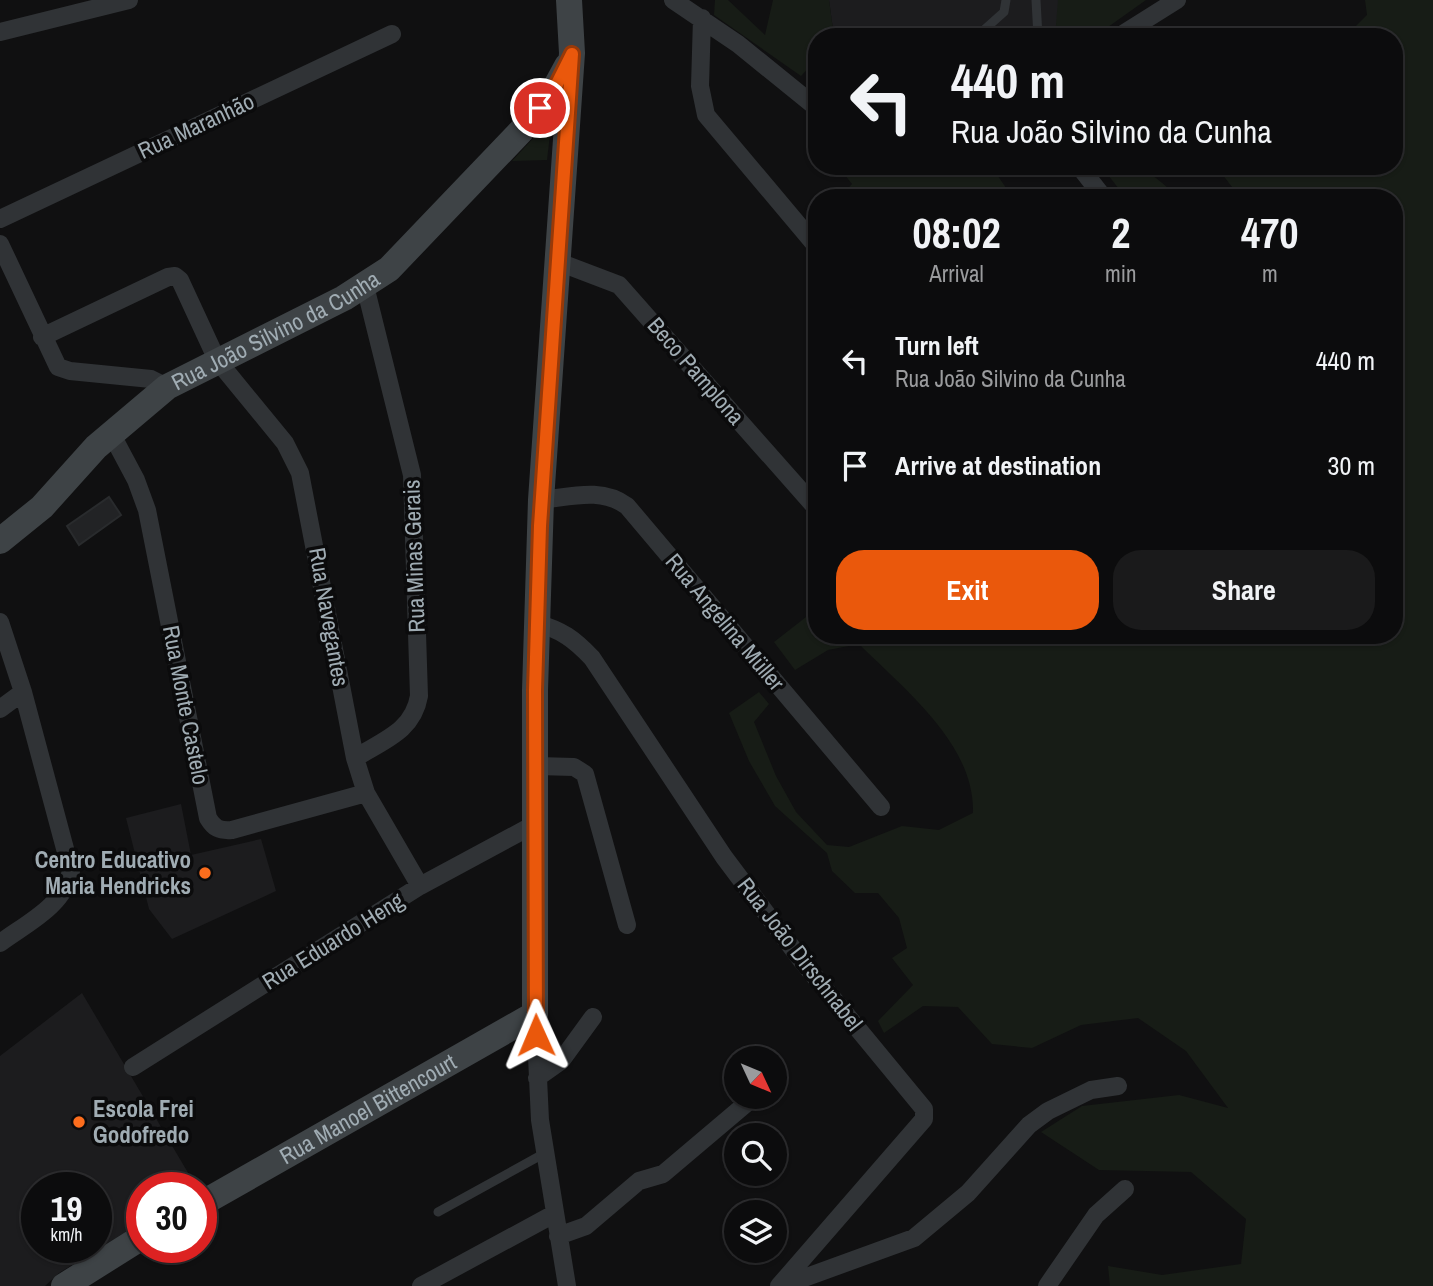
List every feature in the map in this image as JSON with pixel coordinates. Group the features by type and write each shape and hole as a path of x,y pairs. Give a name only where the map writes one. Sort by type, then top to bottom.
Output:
{"street":[{"path":"0,32 129,0"},
{"path":"567,1286 545,1153 537,1078 535,1014 537,624 541,500 572,54 569,0"},
{"path":"673,0 702,18 808,101"},
{"path":"1132,28 1177,0"},
{"path":"702,18 700,86 706,116 808,236"},
{"name":"Rua Maranhão","path":"0,219 392,34"},
{"name":"Rua João Silvino da Cunha","path":"0,541 42,507 111,433 167,387 365,286 389,269 440,218 540,108 554,90 572,54"},
{"path":"540,108 567,114"},
{"path":"1086,175 1097,189"},
{"path":"0,244 54,361 64,370 151,379 167,387"},
{"name":"Beco Pamplona","path":"556,261 619,285 808,499"},
{"name":"Rua Navegantes","path":"42,337 175,276 216,360 285,443 300,473 355,758 366,793 420,886"},
{"name":"Rua Minas Gerais","path":"355,758 406,727 416,713 419,696 412,475 365,286"},
{"name":"Rua Monte Castelo","path":"111,433 136,480 147,510 208,818 213,827 222,831 232,830 366,793"},
{"name":"Rua Angelina Müller","path":"541,500 602,493 614,496 627,506 881,807"},
{"path":"0,622 23,692 71,870 68,885 58,899 0,943"},
{"name":"Rua João Dirschnabel","path":"537,624 556,628 573,638 592,658 724,858 802,961 924,1109 924,1119 780,1286"},
{"path":"0,709 23,692"},
{"path":"537,766 574,767 585,774 627,925"},
{"name":"Rua Eduardo Heng","path":"133,1067 420,886 537,822"},
{"name":"Rua Manoel Bittencourt","path":"217,1194 535,1014"},
{"path":"537,1078 561,1061 593,1017"},
{"path":"780,1286 914,1238 968,1193 1029,1125 1048,1111 1091,1090 1118,1086"},
{"path":"558,1236 586,1226 639,1181 663,1174 739,1110"},
{"path":"1047,1286 1096,1215 1125,1189"},
{"path":"421,1286 554,1214"},
{"path":"64,1286 126,1247"}],"lane":[{"path":"986,28 1004,12 1006,0"},
{"path":"1036,0 1038,28"},
{"path":"438,1212 545,1153"}],"shaded area":[{"path":"715,0 728,0 765,35 773,0 829,0 833,28 808,28 808,69 801,76 714,15"},
{"path":"829,0 1058,0 1060,3 1056,28 833,28"},
{"path":"1058,0 1146,0 1107,28 1056,28"},
{"path":"1365,0 1433,0 1433,1286 1110,1286 1108,1266 1162,1275 1241,1264 1246,1219 1191,1172 1099,1170 1041,1132 1082,1106 1179,1095 1228,1108 1186,1051 1138,1018 1081,1025 1032,1048 992,1044 958,1007 923,1006 884,1033 878,1021 913,985 892,958 907,948 899,918 878,893 855,893 832,871 827,853 775,806 749,761 729,713 759,692 769,704 754,722 776,776 796,812 827,845 849,847 902,826 939,830 973,813 971,788 950,741 915,699 859,644 1403,644 1403,189 1231,189 1223,175 1403,175 1403,28 1354,28 1367,15"},
{"path":"552,118 547,160 512,161"},
{"path":"845,175 997,175 1007,189 847,189 852,184"},
{"path":"1108,175 1152,175 1169,189 1119,189"},
{"path":"808,615 808,644 859,644 828,650 795,670 774,642"},
{"name":"Centro Educativo Maria Hendricks","path":"181,804 191,855 261,839 276,891 172,939 149,909 126,818"},
{"name":"Escola Frei Godofredo","path":"82,993 188,1172 126,1172 126,1232 112,1240 112,1172 21,1172 21,1263 75,1263 45,1286 0,1286 0,1056"}],"building":[{"path":"109,497 121,515 79,545 67,526"}],"place":[{"name":"Centro Educativo Maria Hendricks","path":"205,873"},
{"name":"Escola Frei Godofredo","path":"79,1122"}],"route":[{"path":"536,1035 535,690 540,526 572,54 554,90 540,108"}]}
